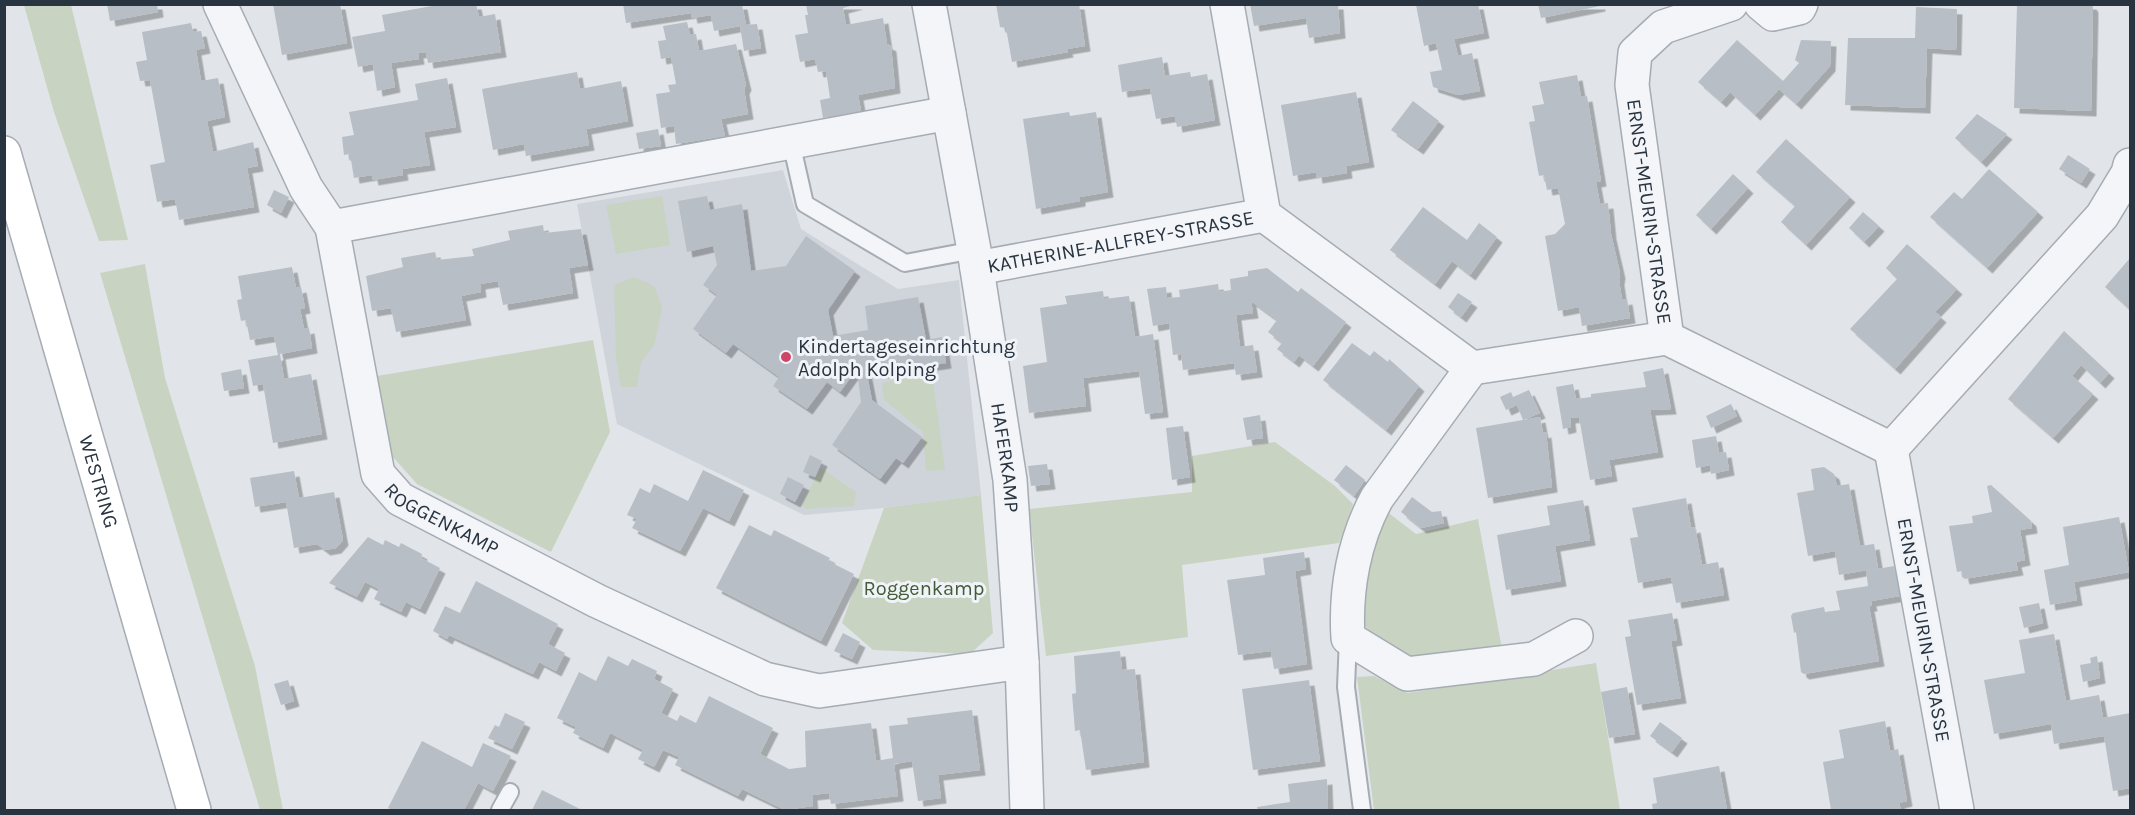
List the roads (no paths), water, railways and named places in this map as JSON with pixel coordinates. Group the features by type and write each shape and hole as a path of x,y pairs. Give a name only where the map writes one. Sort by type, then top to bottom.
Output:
{"street":[{"name":"ROGGENKAMP","path":"220,4 306,188 333,227 378,474 400,499 597,601 765,679 819,691 1022,662"},
{"name":"HAFERKAMP","path":"929,4 975,259 1010,480 1022,662 1028,810"},
{"name":"KATHERINE-ALLFREY-STRASSE","path":"1227,4 1264,215 1472,368"},
{"name":"ERNST-MEURIN-STRASSE","path":"1731,4 1663,27 1635,53 1632,85 1667,338 1892,449 1957,810"},
{"path":"1761,4 1773,14 1799,8 1801,4"},
{"path":"333,227 949,113"},
{"name":"WESTRING","path":"4,153 194,810"},
{"path":"1892,449 2102,216 2130,171"},
{"name":"KATHERINE-ALLFREY-STRASSE","path":"975,259 1264,215"},
{"path":"1576,636 1534,659 1407,674 1348,638 1346,606 1354,562 1367,517 1383,490 1472,368 1667,338"}],"lane":[{"path":"791,142 805,204 905,262 975,259"},
{"path":"1348,638 1346,687 1362,810"},
{"path":"500,810 510,792"}],"place":[{"name":"Kindertageseinrichtung Adolph Kolping","path":"786,357"}],"park label":[{"name":"Roggenkamp","path":"924,588"}]}
